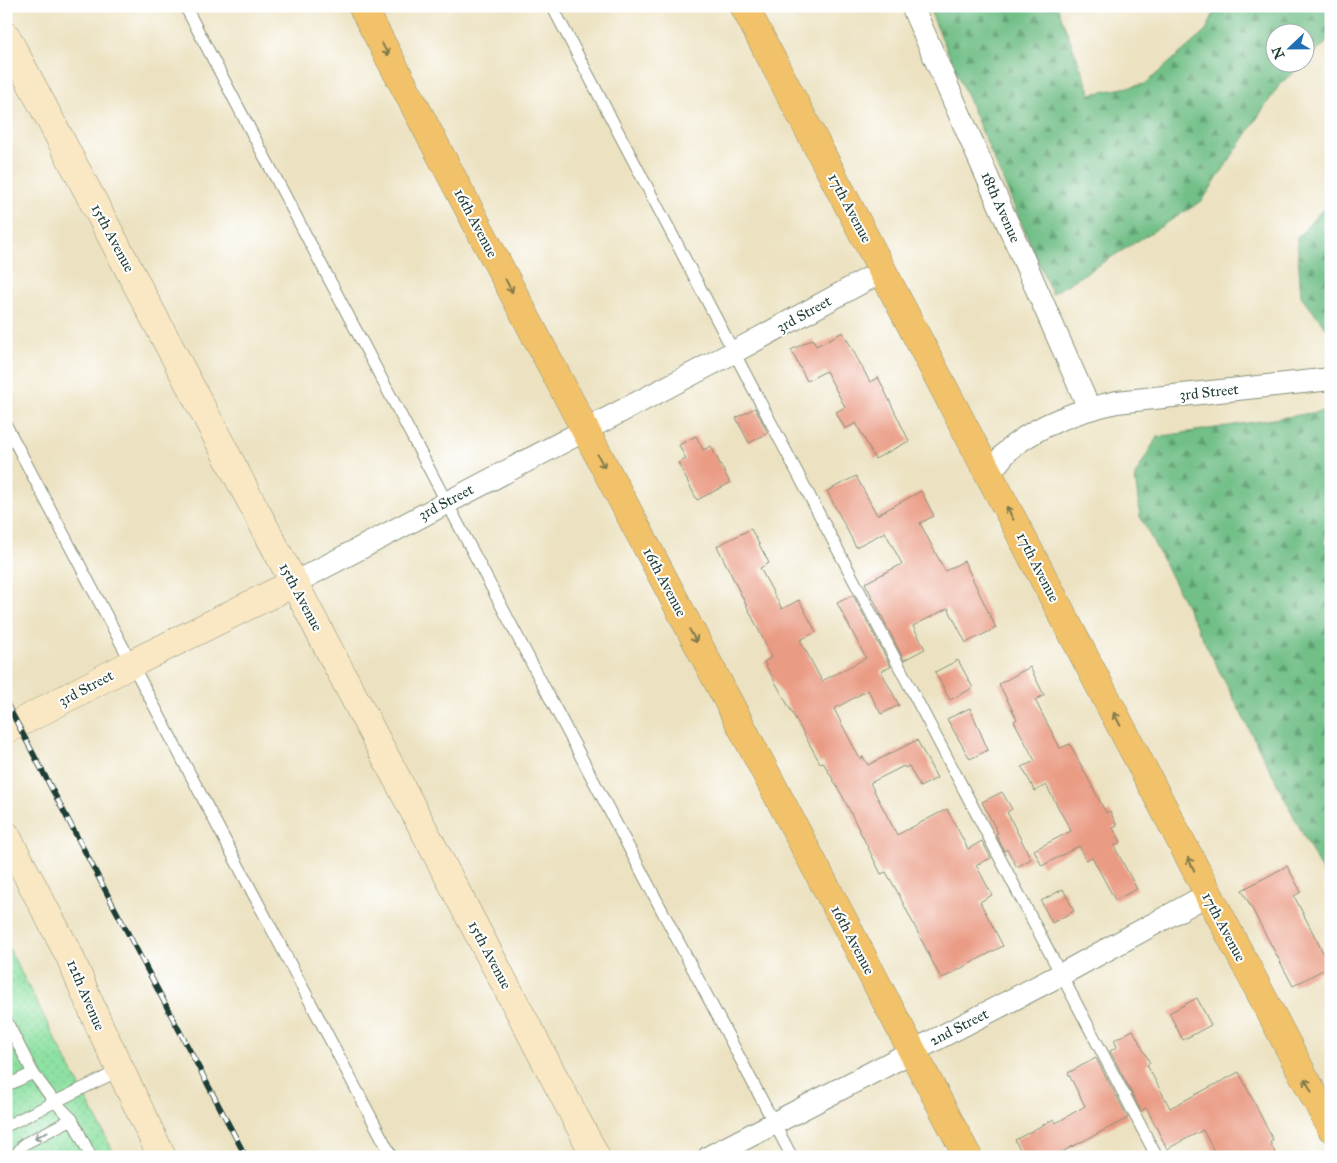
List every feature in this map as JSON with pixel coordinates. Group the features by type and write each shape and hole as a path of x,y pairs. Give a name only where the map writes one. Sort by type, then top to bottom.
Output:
{"main road":[{"name":"16th Avenue","path":"362,6 968,1157"},
{"name":"17th Avenue","path":"746,7 990,473 1207,895 1331,1128"}],"street":[{"name":"18th Avenue","path":"912,6 1089,408"},
{"name":"15th Avenue","path":"6,36 596,1157"},
{"name":"3rd Street","path":"6,730 131,664 294,583 734,352 884,270"},
{"name":"3rd Street","path":"990,473 1012,448 1032,434 1065,417 1089,408 1117,402 1331,379"},
{"name":"12th Avenue","path":"6,835 70,957 120,1070 162,1157"},
{"name":"2nd Street","path":"709,1157 1062,974 1207,895"}],"lane":[{"path":"185,6 792,1157"},
{"path":"552,6 1157,1157"},
{"path":"6,425 392,1157"},
{"path":"6,1020 33,1072 54,1101 72,1119 91,1157"},
{"path":"6,1126 120,1070"},
{"path":"6,1086 33,1072"},
{"path":"14,1157 24,1144 72,1119"}],"green space":[{"path":"928,6 1057,6 1091,94 1145,84 1206,31 1217,6 1331,6 1331,38 1314,54 1314,22 1264,22 1264,72 1294,72 1280,84 1202,201 1052,294"},
{"path":"1331,200 1331,334 1301,296 1297,238"},
{"path":"1331,410 1331,525 1325,540 1331,562 1331,889 1140,516 1135,476 1157,437"},
{"path":"6,943 116,1157 6,1157"}],"building":[{"path":"843,332 870,382 878,377 909,441 875,459 856,423 845,429 836,412 845,407 826,371 807,381 791,350 813,339 816,346"},
{"path":"755,408 768,433 749,443 736,418"},
{"path":"696,436 703,450 711,446 730,483 697,500 678,463 686,459 679,445"},
{"path":"856,476 877,515 921,491 934,516 920,523 945,571 964,561 996,628 966,643 948,608 913,626 925,649 904,660 865,583 902,564 885,532 856,547 827,491"},
{"path":"751,529 769,563 760,568 782,609 799,600 816,632 800,640 822,681 866,658 837,603 853,595 891,667 881,671 899,705 881,714 868,690 834,709 860,759 863,757 868,765 917,740 937,778 920,787 909,766 905,768 904,766 870,783 897,835 947,809 968,849 982,841 991,858 976,865 992,895 980,902 1003,946 941,979 898,893 886,872 881,874 843,797 823,762 820,763 764,662 772,657 717,546"},
{"path":"958,660 973,688 950,700 935,672"},
{"path":"1030,667 1044,695 1035,700 1060,748 1070,744 1106,813 1110,811 1117,826 1113,828 1121,842 1114,846 1137,889 1115,900 1092,857 1086,860 1079,846 1042,866 1034,850 1071,831 1046,785 1035,791 1022,767 1035,761 1014,721 1017,719 999,684"},
{"path":"970,708 988,750 970,759 947,719"},
{"path":"1002,792 1012,809 1007,812 1031,859 1017,867 1007,849 1004,851 996,834 998,833 982,802"},
{"path":"1287,866 1301,892 1294,896 1330,966 1293,986 1242,890"},
{"path":"1063,889 1074,911 1052,923 1041,901"},
{"path":"1197,998 1211,1025 1183,1040 1169,1013"},
{"path":"1133,1030 1150,1063 1147,1065 1170,1108 1239,1072 1273,1140 1270,1142 1277,1157 1217,1157 1203,1130 1167,1149 1146,1108 1141,1111 1110,1051 1117,1047 1114,1040"},
{"path":"1096,1058 1128,1118 1052,1157 1024,1157 1015,1140 1054,1119 1056,1123 1085,1106 1068,1073"}],"railway":[{"path":"6,702 246,1157"}]}
